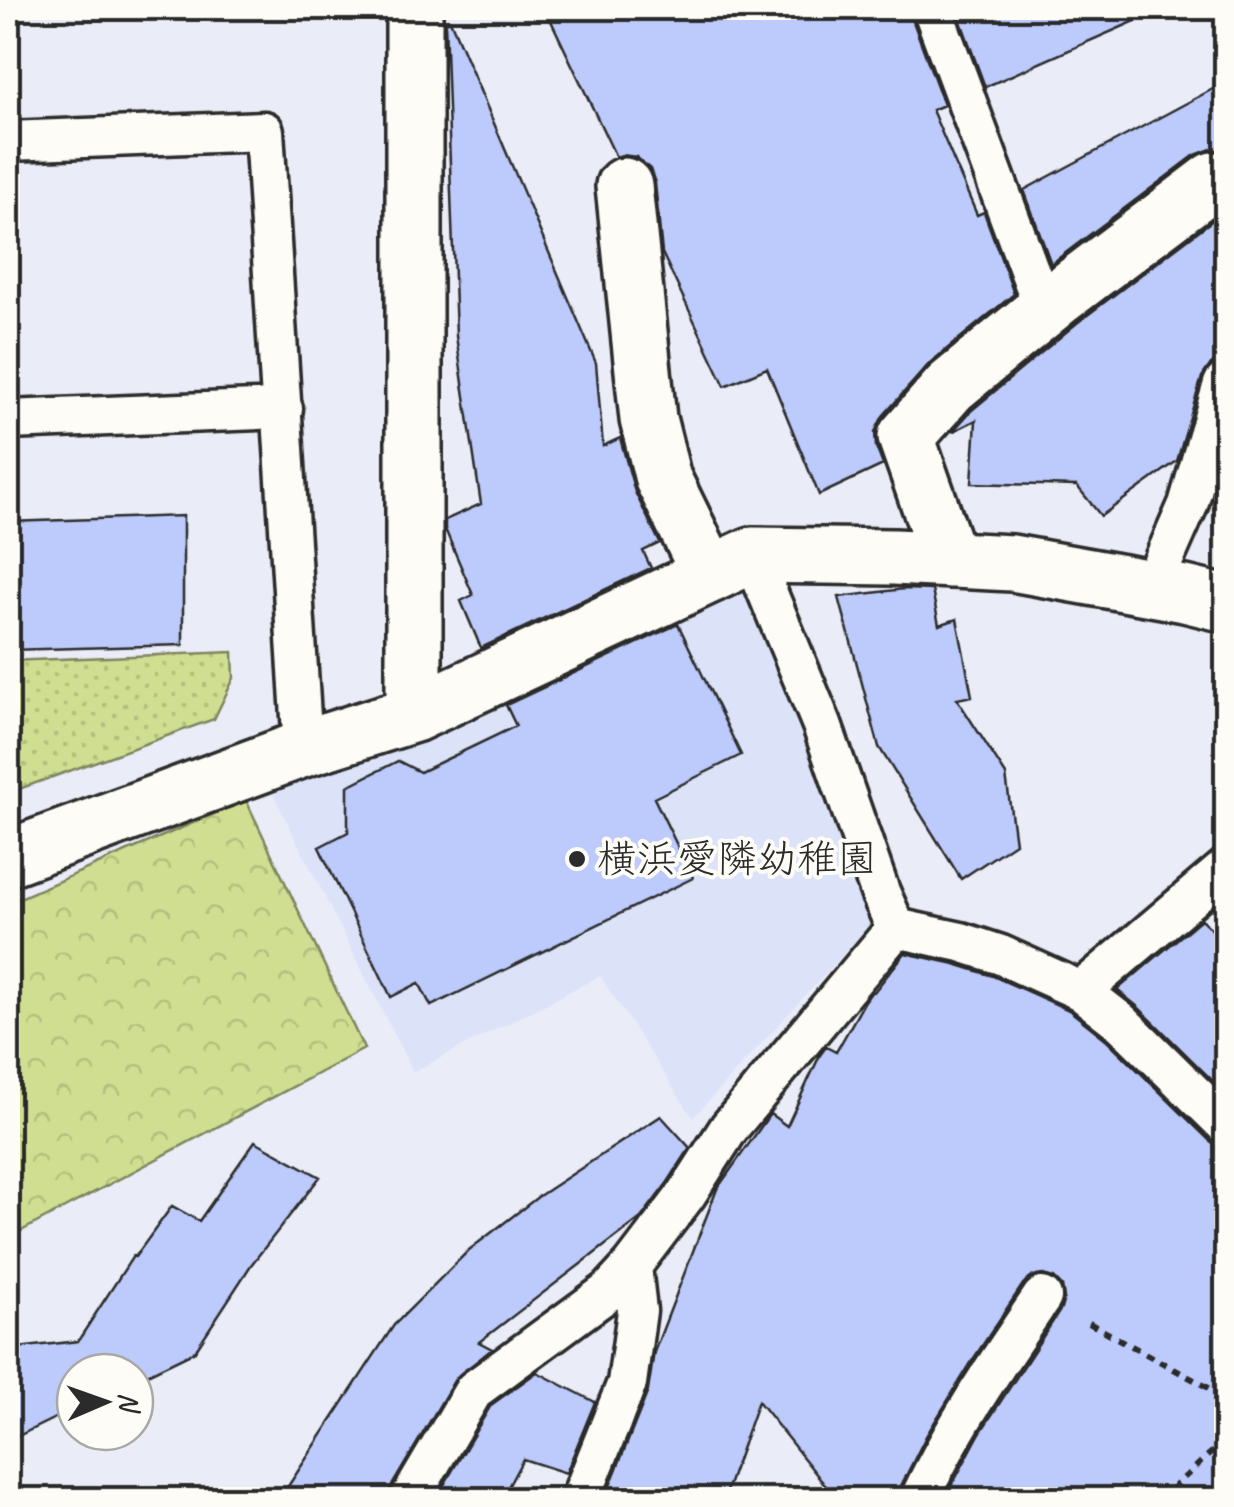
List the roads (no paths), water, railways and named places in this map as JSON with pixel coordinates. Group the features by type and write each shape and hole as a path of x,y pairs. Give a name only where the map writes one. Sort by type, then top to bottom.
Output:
{"street":[{"path":"414,8 414,714"},
{"path":"949,560 906,437 950,387 1220,175"},
{"path":"624,186 648,419 663,479 731,565"},
{"path":"8,858 303,750 414,714 731,565 949,560 1012,564 1226,604"}],"lane":[{"path":"932,8 1044,310"},
{"path":"8,141 264,131 303,750"},
{"path":"1151,588 1188,505 1226,381"},
{"path":"8,420 282,409"},
{"path":"731,565 822,725 896,928"},
{"path":"1081,991 1226,868"},
{"path":"896,928 1000,955 1081,991 1142,1042 1226,1125"},
{"path":"409,1500 474,1390 609,1291 632,1266 730,1128 896,928"},
{"path":"580,1500 626,1382 638,1310 632,1266"},
{"path":"920,1500 973,1404 1042,1298"}],"place":[{"name":"横浜愛隣幼稚園","path":"577,859"}]}
